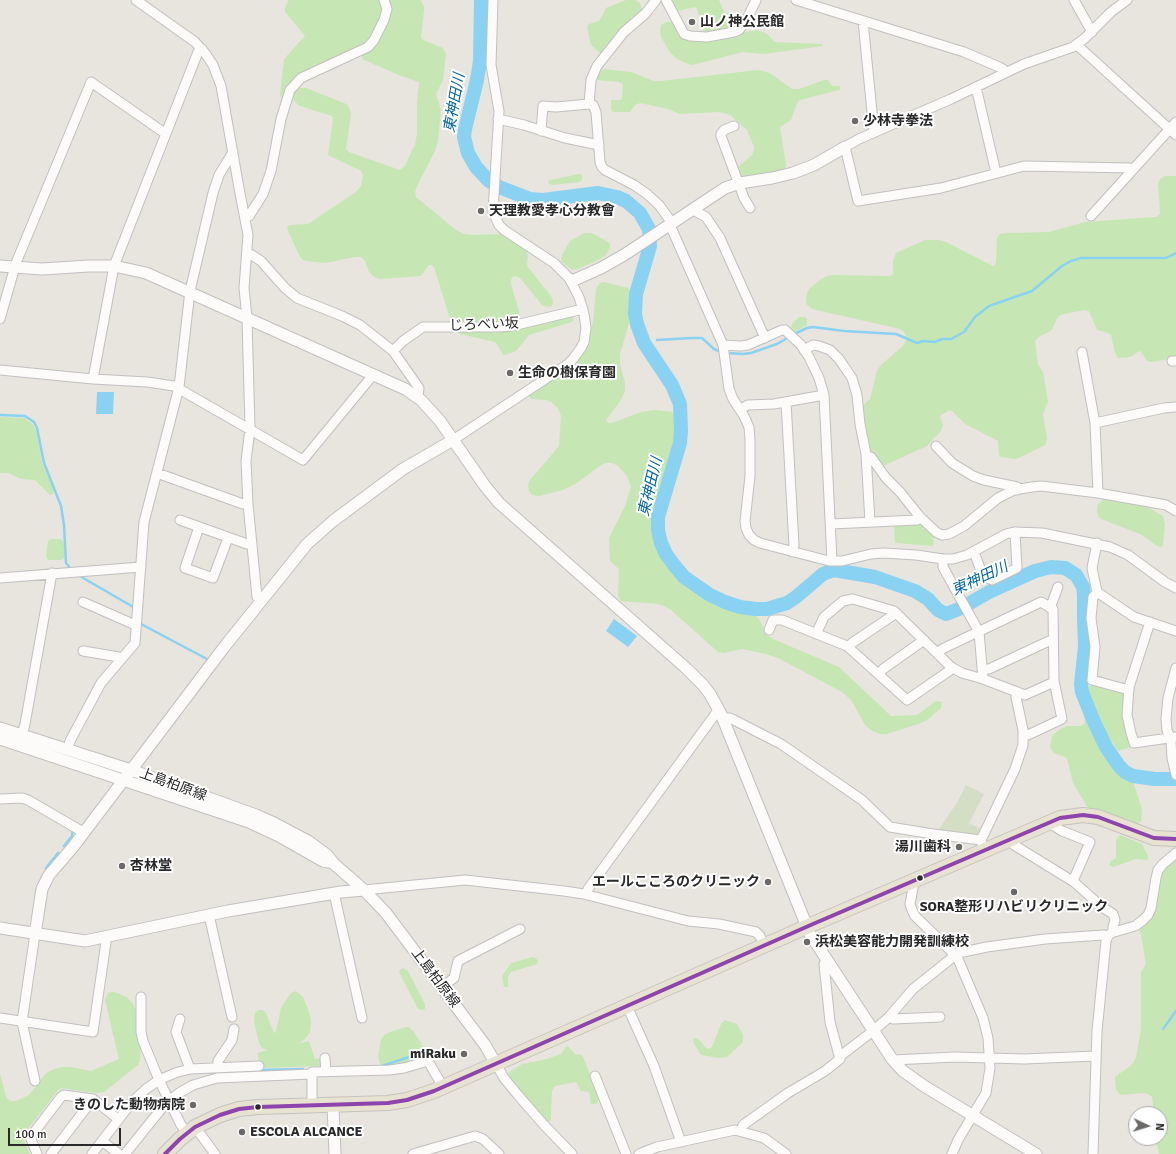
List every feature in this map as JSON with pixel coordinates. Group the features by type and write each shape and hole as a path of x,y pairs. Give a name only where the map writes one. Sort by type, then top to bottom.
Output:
{"main road":[{"path":"165,1154 191,1130 220,1115 239,1109 258,1106 378,1104 397,1102 425,1094 807,926 911,882 983,845 1012,839 1052,821 1068,816 1091,816 1113,822 1154,838 1176,839"}],"street":[{"path":"136,0 202,49 213,65 221,86 248,235 244,288 247,318 250,429 246,461 248,504 257,597 262,600"},
{"path":"245,217 249,216 263,194 271,171 281,119 290,90 304,76 368,47 374,40 384,20 386,9 384,0"},
{"path":"35,1081 22,1022 42,889 45,882 262,600 307,544 324,528 403,469 453,440 573,359 581,348 585,335 586,321 579,297 572,281 558,266 504,230 499,225 493,212 498,103 491,65 493,0"},
{"path":"589,104 591,80 597,66 624,32 646,13 656,0"},
{"path":"666,0 682,32 687,35 701,36 714,36 739,30 748,18 756,0"},
{"path":"796,0 808,2 863,21 964,52 1003,69 1005,73"},
{"path":"1074,0 1092,32"},
{"path":"572,281 613,262 718,192 738,183 772,178 814,165 874,132 951,99 1032,61 1067,50 1076,45 1092,32 1122,1"},
{"path":"863,21 874,132"},
{"path":"1076,45 1174,129 1132,170 1091,216"},
{"path":"92,379 114,266 198,52 202,49"},
{"path":"0,319 15,268 91,82 166,134"},
{"path":"976,87 996,173"},
{"path":"541,131 543,106 589,104 593,106 596,112 600,162 605,170 634,185 647,194 659,205 671,224 723,345 728,384 731,394 747,422 750,440 750,476 745,522 746,528 754,540 792,552 822,560 832,561 842,561 871,554 884,553 953,559 974,552 1006,534 1015,532 1051,534 1110,547 1128,555 1165,582 1176,588"},
{"path":"498,119 524,125 565,138 599,145"},
{"path":"734,126 722,131 721,136 744,198 750,208"},
{"path":"845,147 858,201 940,188 1024,166 1130,168 1132,170"},
{"path":"67,749 101,683 135,643 144,522 179,387 190,291 213,193 219,175 233,152"},
{"path":"693,209 706,217 718,234 765,338"},
{"path":"247,254 252,255 261,262 277,280 297,298 360,325 393,351 418,388 418,398"},
{"path":"0,266 42,269 114,266 146,273 190,291 405,389 418,398 435,413 484,486 499,503 695,677 710,694 720,714 810,934 873,1032 893,1060 910,1077 1036,1154"},
{"name":"じろべい坂","path":"393,351 403,341 423,327 512,326 583,309"},
{"path":"723,345 741,346 756,342 785,330 804,350 819,378 824,395 832,561"},
{"path":"804,350 813,345 825,347 835,354 848,371 853,382 857,395 860,424 867,457 870,522"},
{"path":"1082,352 1095,423 1098,493"},
{"path":"0,370 92,379 147,382 179,387 303,460 373,375"},
{"path":"740,409 748,405 767,405 824,395"},
{"path":"786,402 794,545 792,552"},
{"path":"1095,423 1164,408 1176,407"},
{"path":"936,446 952,463 973,476 984,480 1017,487 1017,490"},
{"path":"867,457 871,457 886,478 900,492 920,517 939,534 949,534 964,526 998,498 1017,490 1041,486 1098,493 1166,505 1176,511"},
{"path":"157,473 244,504 248,504"},
{"path":"831,524 917,520 920,517"},
{"path":"180,520 228,538 247,544 252,544"},
{"path":"199,527 185,568 213,578 228,538"},
{"path":"974,552 983,576 992,580 1017,568 1015,532"},
{"path":"1097,543 1092,568 1097,592 1129,615 1176,631"},
{"path":"943,559 943,567 979,632 982,674"},
{"path":"0,578 141,567"},
{"path":"22,735 52,573"},
{"path":"1050,608 1058,587"},
{"path":"1097,592 1093,597 1091,618 1095,647 1092,680 1129,690"},
{"path":"816,634 824,617 843,601 848,599 858,600 894,611 952,667 962,673 982,674 1025,695 1054,682"},
{"path":"83,602 136,624"},
{"path":"938,653 942,649 1041,602 1053,609 1054,682 1062,719 1028,736 1024,736"},
{"path":"848,647 892,616 894,611"},
{"path":"769,630 773,620 782,620 848,647 907,700 949,671 952,667"},
{"path":"1150,622 1129,690 1127,715 1134,743 1173,737"},
{"path":"879,674 882,669 924,640"},
{"path":"982,674 989,669 1049,641 1053,641"},
{"path":"83,651 119,657 121,659"},
{"path":"1176,668 1170,687 1166,708 1167,730 1173,737 1172,758 1176,775"},
{"path":"720,714 781,744 862,800 890,827 933,834 983,845 1024,745 1024,736 1016,698 1018,692"},
{"path":"586,895 588,889 720,714"},
{"name":"上島柏原線","path":"0,728 131,770 265,818 308,841 327,855 334,864 364,890 393,922 485,1045 496,1064"},
{"name":"上島柏原線","path":"0,739 249,822 280,836 323,861 334,864"},
{"path":"0,799 22,798 28,800 84,832"},
{"path":"1052,821 1054,826 1062,831 1090,842 1073,881"},
{"path":"1012,839 1014,845 1073,881 1102,907 1113,914 1115,920 1111,934 1097,1031 1093,1154"},
{"path":"741,1131 743,1125 788,1093 825,1071 840,1059 839,1057 873,1032 890,1016 908,992 958,953 1045,939 1111,934 1135,926 1148,915 1152,908 1158,870 1176,853"},
{"path":"0,928 85,941 209,915 334,893 464,880 541,888 586,895 688,921 719,924 756,932 760,936 764,945"},
{"path":"911,882 913,888 910,904 915,916 955,955 961,965 983,1018 988,1038 990,1057 989,1078 986,1093 958,1140 952,1154"},
{"path":"334,893 362,1018"},
{"path":"209,915 232,1017"},
{"path":"442,987 454,978 458,961 520,929"},
{"path":"0,1018 93,1032 106,942 105,937"},
{"path":"828,962 824,964 830,1022 839,1057"},
{"path":"141,997 142,1037 159,1080 181,1125 191,1130 215,1154"},
{"path":"627,1006 654,1066 681,1142"},
{"path":"890,1016 893,1019 940,1017"},
{"path":"180,1019 176,1032 190,1069"},
{"path":"218,1067 218,1062 232,1040 234,1029"},
{"path":"893,1060 1095,1056"},
{"path":"125,1154 169,1101 186,1088 208,1080 312,1074 312,1072 326,1066 389,1070 404,1068 428,1061 443,1087"},
{"path":"496,1064 504,1078 517,1094 572,1154"},
{"path":"92,1154 118,1119 140,1094 159,1080 174,1073 190,1069 259,1066"},
{"path":"312,1074 312,1105"},
{"path":"595,1076 626,1154"},
{"path":"37,1154 31,1139 32,1135 64,1095 93,1099 118,1119"},
{"path":"51,1154 93,1099"},
{"path":"333,1105 335,1154"},
{"path":"639,1154 657,1147 729,1131 741,1131 764,1138 786,1154"},
{"path":"413,1154 475,1136 483,1139 499,1154"},
{"path":"102,1141 119,1154"},
{"path":"444,1144 446,1154"}],"green space":[{"path":"288,0 381,0 383,14 369,42 307,71 283,97 281,97 280,94 284,59 305,36 285,12"},
{"path":"388,0 421,0 424,11 421,37 423,40 443,48 446,54 443,80 436,94 441,110 438,141 435,151 417,186 415,192 416,197 456,230 464,234 500,234 526,250 528,255 527,266 551,296 553,301 552,306 547,307 542,305 520,278 516,276 512,277 511,284 520,315 518,321 455,324 450,319 434,267 432,265 429,265 420,276 380,279 374,277 369,272 365,261 361,257 326,263 307,261 300,257 288,231 287,228 289,225 307,224 356,192 361,186 363,175 361,171 328,155 333,119 332,116 300,106 295,102 293,97 295,90 306,88 348,105 351,114 346,149 349,152 400,170 405,166 415,144 417,134 419,82 362,59 363,55 370,50"},
{"path":"626,0 635,0 639,2 642,9 641,12 639,15 631,17 630,22 604,53 600,53 591,45 587,27 589,24 599,21 606,8"},
{"path":"669,0 719,0 725,14 729,12 736,29 706,34 696,7 677,11"},
{"path":"666,22 672,22 677,26 680,33 714,38 757,30 766,33 775,42 822,44 823,46 764,54 743,52 691,65 677,59 669,51 661,37 660,30 661,25"},
{"path":"604,69 631,72 654,81 758,70 770,73 792,89 799,89 824,80 828,80 832,86 839,86 841,88 839,90 800,100 796,105 791,120 780,127 786,165 784,171 742,178 738,167 752,155 754,147 747,130 730,115 719,112 680,114 668,109 640,103 635,105 630,112 613,112 611,110 611,102 612,100 620,100 622,98 623,84 619,82 598,80 597,77 600,71"},
{"path":"579,174 583,177 579,182 552,185 548,183 548,181 551,180"},
{"path":"1165,176 1176,176 1176,358 1151,362 1147,361 1139,351 1131,357 1118,358 1115,353 1111,335 1097,330 1089,311 1084,310 1060,315 1052,330 1035,341 1038,365 1043,372 1048,402 1043,414 1047,439 1045,445 1015,459 1001,457 999,455 998,441 965,424 952,411 949,410 940,416 943,425 941,431 927,446 885,465 881,465 871,453 864,428 862,406 870,399 877,370 903,346 906,341 906,336 900,329 812,309 806,302 809,289 821,279 833,275 890,276 893,274 893,261 896,253 925,240 939,240 946,242 993,266 996,262 997,238 1000,234 1049,232 1085,222 1156,217 1160,214 1158,184 1160,179"},
{"path":"584,233 594,234 608,242 610,244 610,248 606,255 600,259 578,269 572,270 561,261 562,255 570,241"},
{"path":"604,282 628,288 632,297 629,323 620,354 620,364 625,383 625,391 621,400 606,420 608,423 612,423 641,412 655,410 672,412 676,417 677,430 674,454 661,490 654,517 654,530 657,544 663,556 682,579 694,590 708,599 724,606 755,615 759,619 768,636 839,667 891,716 917,715 936,701 942,702 941,708 927,720 887,734 880,734 872,731 865,725 851,700 842,692 778,658 742,649 724,653 718,652 666,607 658,604 621,601 618,596 619,569 610,560 609,538 625,506 631,487 627,476 618,466 612,463 601,465 577,483 563,490 539,496 532,495 529,491 528,485 530,480 559,446 561,416 558,408 551,402 546,400 531,399 529,396 576,362 581,356 588,343 593,322 596,289 600,283"},
{"path":"571,315 574,319 572,322 529,335 516,351 505,355 495,342 460,334 458,332 459,330"},
{"path":"799,317 805,317 807,319 807,325 796,331 792,331 791,326"},
{"path":"0,417 24,418 33,424 37,433 42,463 54,489 53,494 50,495 35,480 21,479 8,473 0,473"},
{"path":"1109,499 1142,504 1163,516 1165,524 1163,546 1157,546 1142,535 1099,518 1097,512 1098,504 1103,500"},
{"path":"894,524 923,525 934,535 933,546 895,543"},
{"path":"51,539 60,539 64,543 64,558 61,560 48,560 46,556 48,541"},
{"path":"1094,684 1123,692 1125,694 1127,734 1131,747 1118,751 1112,742 1106,754 1109,761 1124,762 1128,767 1142,809 1141,821 1137,825 1088,808 1073,783 1067,758 1054,753 1050,748 1052,736 1060,729 1068,726 1081,726 1085,723 1082,699 1089,687"},
{"path":"966,785 984,794 969,823 982,830 979,835 937,832 958,801"},
{"path":"1120,835 1142,844 1148,856 1147,860 1136,859 1113,867 1109,865 1111,861 1116,858 1116,840"},
{"path":"1176,857 1176,1154 1159,1154 1157,1146 1168,1146 1168,1106 1153,1106 1152,1097 1148,1094 1121,1095 1116,1090 1115,1077 1129,1067 1136,1057 1141,1030 1141,972 1146,964 1140,929 1161,872"},
{"path":"533,957 538,961 537,964 511,972 508,977 508,987 504,987 502,976 511,963"},
{"path":"403,968 408,971 425,1004 425,1009 418,1009 400,974 399,971"},
{"path":"296,991 303,997 311,1022 310,1032 300,1043 309,1041 315,1059 322,1059 322,1066 259,1068 258,1053 267,1050 261,1047 259,1043 254,1022 255,1013 258,1010 263,1010 266,1013 274,1033 276,1032 281,1008 291,993"},
{"path":"112,992 127,997 137,1012 141,1047 138,1065 104,1092 96,1093 62,1088 58,1090 24,1134 24,1141 30,1154 0,1154 0,1073 6,1097 10,1101 16,1101 29,1095 46,1073 54,1069 71,1067 91,1071 119,1059 105,1000 108,993"},
{"path":"725,1020 737,1024 743,1035 743,1042 727,1057 719,1058 701,1055 693,1042 694,1038 698,1039 706,1048 709,1049 712,1047 721,1024"},
{"path":"409,1027 414,1032 425,1050 425,1057 403,1065 385,1067 381,1065 378,1055 381,1040 384,1035"},
{"path":"568,1046 575,1054 582,1055 598,1094 598,1101 596,1104 591,1104 589,1092 581,1091 576,1082 555,1086 552,1091 551,1120 548,1123 510,1079 508,1076 509,1072 522,1064 547,1059 561,1054"}],"water":[{"path":"97,392 114,392 113,414 96,414"},
{"path":"614,619 637,636 628,647 606,631"}],"waterway":[{"name":"東神田川","path":"481,0 480,61 464,137 468,153 476,167 488,180 499,187 530,199 543,200 598,193 617,197 626,201 640,213 649,229 650,246 636,294 635,314 644,343 672,385 680,404 680,443 658,517 658,530 661,543 666,554 684,577 710,595 725,602 740,607 767,609 787,603 823,574 834,570 875,577 915,591 928,599 938,610 946,614 1035,571 1051,567 1065,568 1076,575 1083,587 1085,646 1081,684 1082,692 1106,747 1119,766 1125,772 1133,776 1155,779 1176,779"},
{"path":"794,334 813,327 844,331 896,334 917,343 923,341 935,342 942,339 951,339 964,332 975,317 989,306 1032,291 1062,266 1071,261 1081,258 1166,258 1176,253"},
{"path":"727,353 751,353 777,344 789,337"},
{"path":"657,340 702,338 714,349 721,352"},
{"name":"東神田川","path":"643,341 648,341"},
{"path":"0,415 25,416 34,422 37,428 44,463 61,506 64,525 66,563 70,568"},
{"path":"78,575 135,608"},
{"path":"141,624 207,659"},
{"path":"64,846 72,836 73,829"},
{"path":"46,868 58,853"},
{"path":"1163,1029 1176,1011"},
{"path":"382,1066 427,1051"},
{"path":"258,1070 303,1069"}],"transit line":[{"path":"165,1154 195,1127 220,1115 239,1109 258,1107 388,1103 407,1100 434,1091 813,924 1060,818 1083,815 1098,817 1154,838 1176,839"}],"place":[{"name":"山ノ神公民館","path":"692,22"},
{"name":"少林寺拳法","path":"855,121"},
{"name":"天理教愛孝心分教會","path":"481,211"},
{"name":"生命の樹保育園","path":"510,373"},
{"name":"湯川歯科","path":"959,847"},
{"name":"杏林堂","path":"122,866"},
{"name":"エールこころのクリニック","path":"768,882"},
{"name":"SORA整形リハビリクリニック","path":"1014,892"},
{"name":"浜松美容能力開発訓練校","path":"807,942"},
{"name":"miRaku","path":"464,1054"},
{"name":"きのした動物病院","path":"193,1105"},
{"name":"ESCOLA ALCANCE","path":"242,1132"}]}
